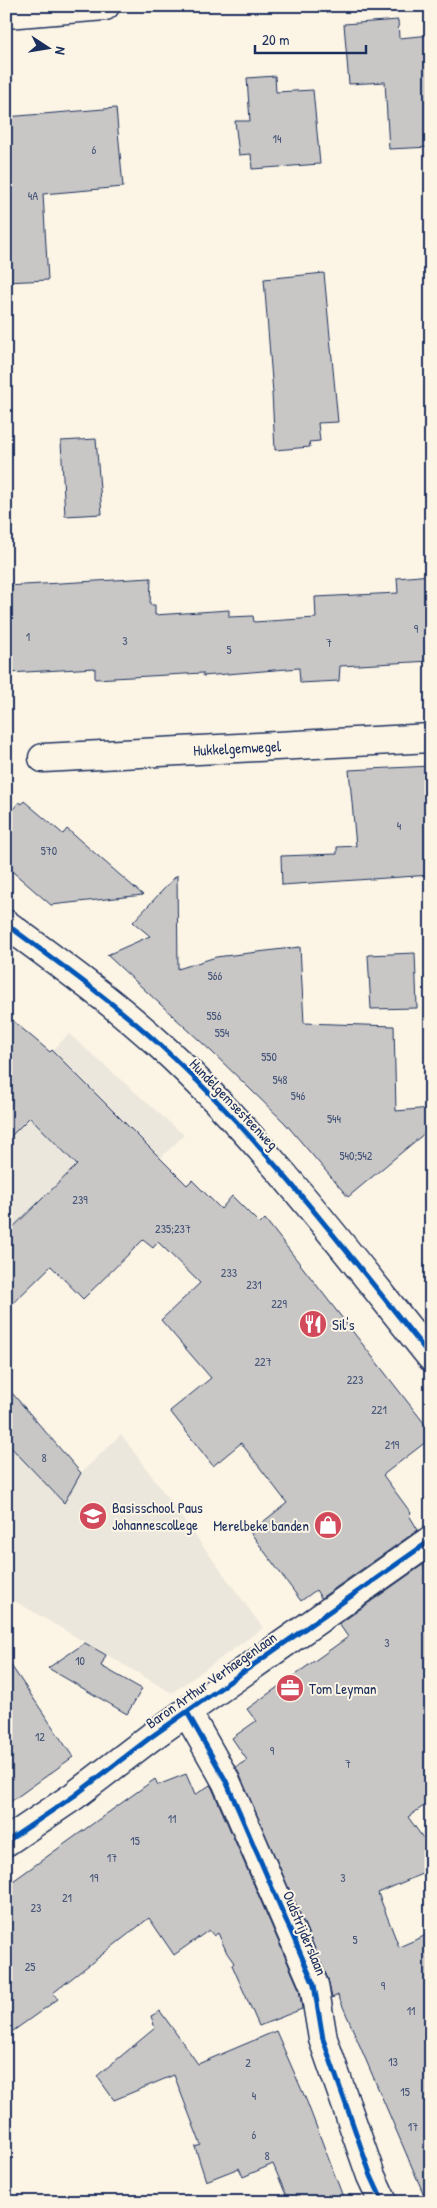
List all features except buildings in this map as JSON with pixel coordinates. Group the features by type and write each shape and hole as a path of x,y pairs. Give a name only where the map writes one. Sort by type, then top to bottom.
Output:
{"street":[{"path":"6,14 105,6"},
{"name":"Hukkelgemwegel","path":"43,758 431,738"},
{"name":"Hundelgemsesteenweg","path":"6,924 124,1013 161,1046 246,1131 303,1197 431,1357"},
{"name":"Baron Arthur Verhaegenlaan","path":"6,1842 74,1796 187,1712 431,1540"},
{"name":"Oudstrijderslaan","path":"187,1712 226,1782 314,1985 323,2038 371,2176 383,2202"}],"shaded area":[{"path":"69,1034 184,1135 6,1310 6,1096"},
{"name":"Basisschool Paus Johannescollege","path":"6,1387 81,1473 121,1434 263,1628 172,1693 6,1596"}],"cycle path":[{"path":"6,924 124,1013 198,1082 234,1119 302,1196 431,1357"},
{"path":"6,1842 74,1796 151,1737 431,1540"},
{"path":"187,1712 226,1781 314,1985 323,2039 371,2176 383,2202"}],"place":[{"name":"Sil's","path":"313,1324"},
{"name":"Basisschool Paus Johannescollege","path":"93,1516"},
{"name":"Merelbeke banden","path":"328,1525"},
{"name":"Tom Leyman","path":"290,1688"}]}
